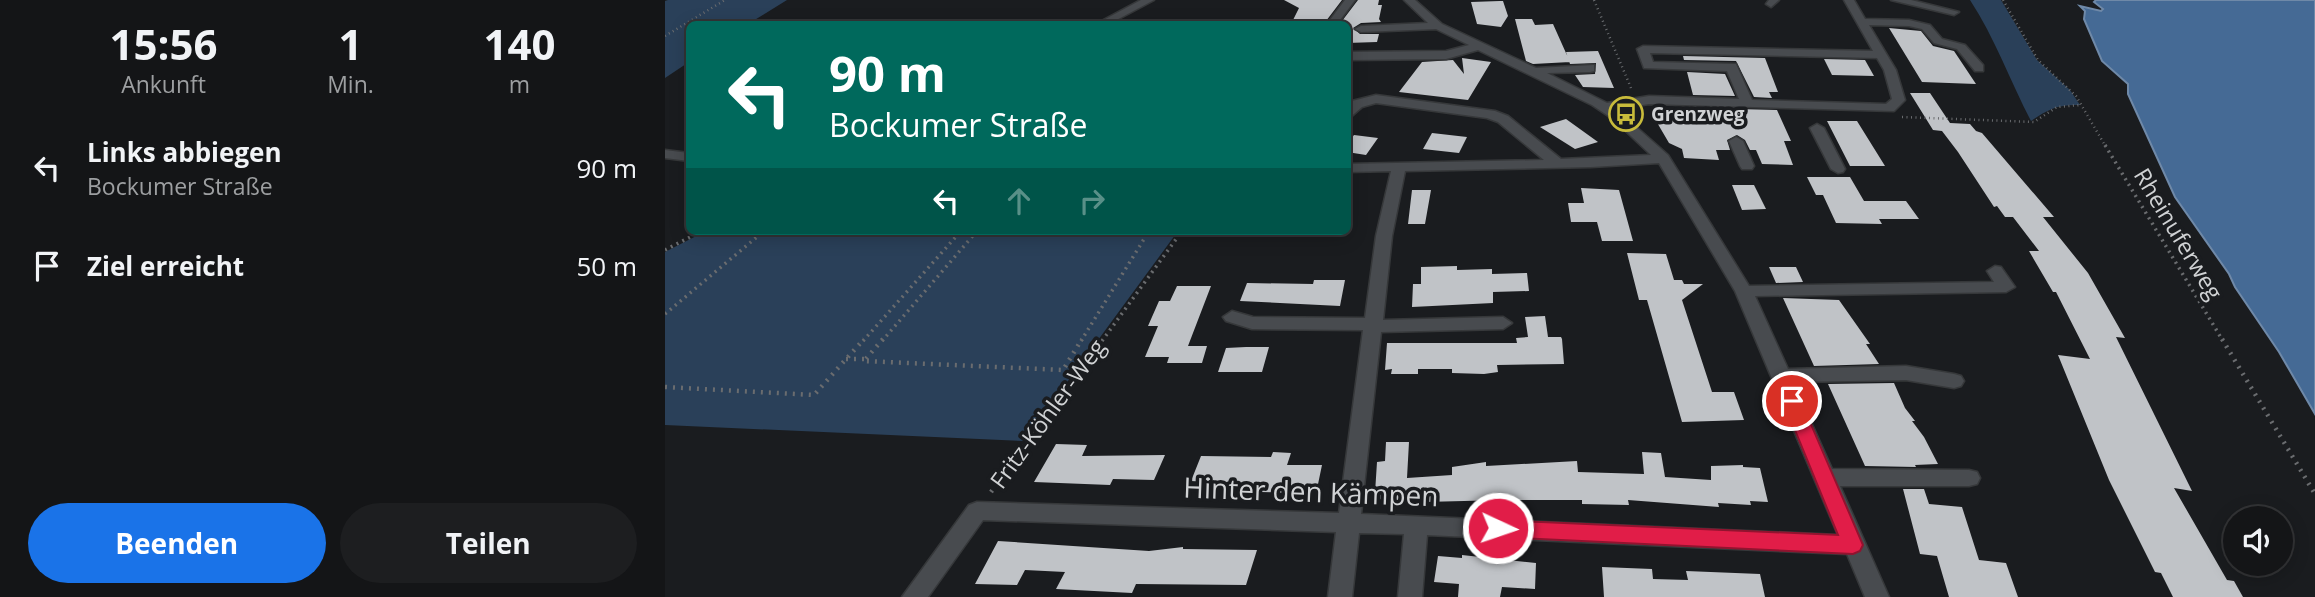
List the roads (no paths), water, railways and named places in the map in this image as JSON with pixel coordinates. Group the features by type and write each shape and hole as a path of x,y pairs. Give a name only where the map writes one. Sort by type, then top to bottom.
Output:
{"street":[{"path":"1108,21 1149,0"},
{"path":"1334,21 1350,0"},
{"path":"1409,0 1438,26 1605,107 1663,158 1744,291 1877,597"},
{"path":"1605,107 1643,101 1889,108 1896,105 1899,96 1890,70 1849,0"},
{"path":"1896,0 1954,12"},
{"path":"1863,22 1909,23 1926,27 1938,41 1961,47 1979,68"},
{"path":"1361,29 1438,26"},
{"path":"1351,56 1454,55 1479,47"},
{"path":"1747,104 1732,67 1648,65 1643,49 1881,55"},
{"path":"1534,73 1543,70 1590,68"},
{"path":"1351,111 1357,104 1375,99 1490,114 1503,119 1557,163"},
{"path":"1817,128 1838,169"},
{"path":"1736,141 1747,166"},
{"path":"665,154 686,158"},
{"path":"1351,168 1663,158"},
{"path":"1340,597 1384,236 1399,167"},
{"path":"1744,291 2006,287 1995,271"},
{"path":"1232,317 1252,323 1503,323"},
{"path":"1781,376 1906,373 1954,381"},
{"path":"1824,477 1969,478"},
{"name":"Hinter den Kämpen","path":"977,511 1416,525 1853,545"},
{"name":"Fritz-Köhler-Weg","path":"914,597 977,511"},
{"path":"1410,597 1416,525"}],"place":[{"name":"Grenzweg","path":"1626,114"}]}
